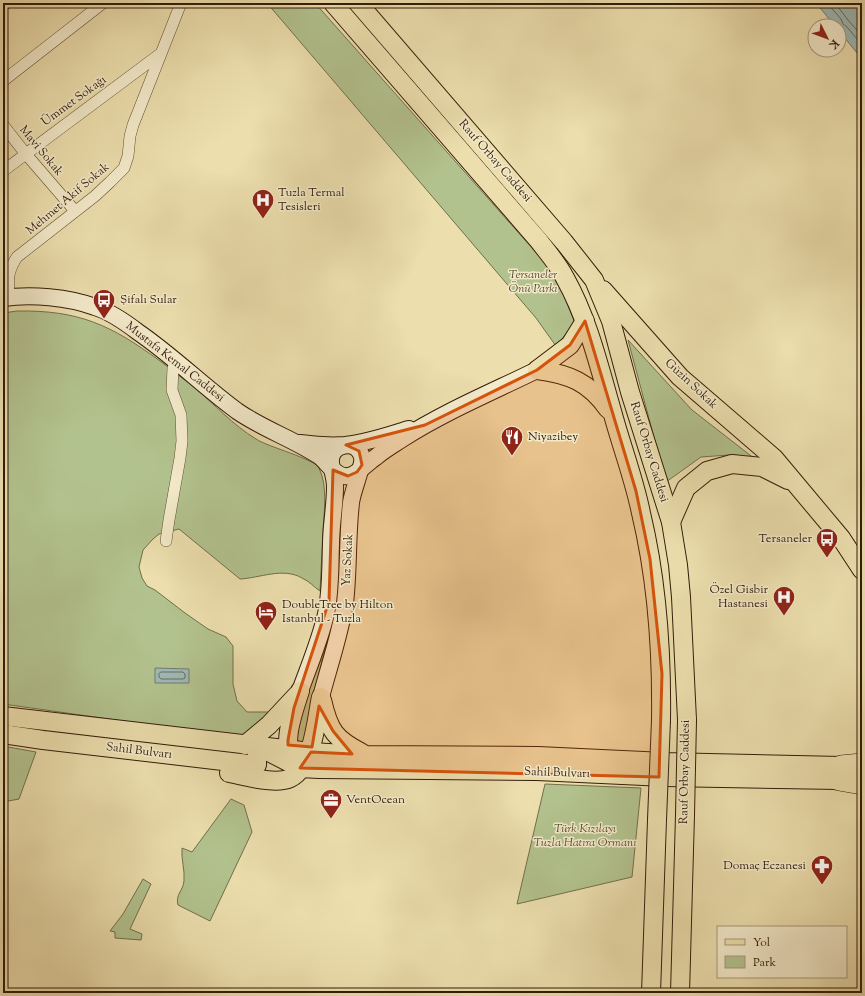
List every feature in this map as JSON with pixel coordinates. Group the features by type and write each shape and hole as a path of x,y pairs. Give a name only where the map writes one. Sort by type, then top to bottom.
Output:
{"highway":[{"name":"Sahil Bulvarı","path":"840,773 862,765"},
{"path":"840,773 862,782"}],"main road":[{"name":"Rauf Orbay Caddesi","path":"333,3 539,241 565,276 585,321 593,345 636,491 650,559 662,674 651,993"},
{"name":"Rauf Orbay Caddesi","path":"358,3 564,242 594,280 610,321 630,392 671,522 678,572 687,720 680,993"},
{"name":"Güzin Sokak","path":"594,280 680,377 774,458 841,538 862,570"},
{"path":"537,370 570,345 585,321"},
{"path":"537,370 561,374 586,386 596,395 614,418"},
{"path":"671,522 686,488 707,471 732,464 762,467 794,482"},
{"path":"252,740 282,712 300,691"},
{"path":"300,691 294,708 289,731 288,747 290,755 300,768"},
{"path":"321,697 327,721 333,731 340,740 365,755"},
{"path":"148,752 215,770 269,780 289,779 305,763 311,749 321,697"},
{"name":"Sahil Bulvarı","path":"3,716 252,740 288,747 365,755 538,756 665,762 714,762 840,773"},
{"name":"Sahil Bulvarı","path":"3,734 257,765 252,740"},
{"name":"Sahil Bulvarı","path":"252,740 300,768 319,770 537,772 665,777 840,773"}],"street":[{"path":"3,6 7,3"},
{"path":"3,81 103,3"},
{"name":"Mehmet Akif Sokak","path":"6,298 8,275 18,257 110,182 124,168 128,156 130,136 133,125 181,3"},
{"name":"Ümmet Sokağı","path":"3,171 25,153 160,54"},
{"name":"Mavi Sokak","path":"3,125 75,211"},
{"name":"Mustafa Kemal Caddesi","path":"6,298 19,296 46,297 77,302 109,313 156,344 218,397 239,412 270,431 319,456 333,470 345,477 355,474 377,456 425,425 537,370"},
{"path":"166,541 182,441 181,415 172,390 173,368"},
{"name":"Mustafa Kemal Caddesi","path":"333,470 331,462 332,453 338,447 425,425"},
{"name":"Mustafa Kemal Caddesi","path":"293,442 318,445 346,445"},
{"path":"346,445 356,448 359,451 362,461 360,470"},
{"name":"Yaz Sokak","path":"300,691 326,615 335,487 333,470"},
{"name":"Yaz Sokak","path":"321,697 345,604 351,503 360,470"},
{"path":"311,749 337,748 348,745"}],"highlighted area":[{"path":"585,321 636,491 650,559 662,674 659,777 300,768 311,752 352,754 333,731 319,706 312,747 288,745 294,708 329,601 333,470 348,476 357,472 362,465 359,451 346,445 425,425 537,370 570,345"}],"green space":[{"name":"Tersaneler Önü Parkı","path":"267,3 315,3 555,274 575,323 556,346 536,318"},
{"path":"17,311 59,313 93,322 110,329 142,348 160,361 194,387 232,421 256,439 316,464 319,468 324,483 325,499 320,591 305,579 287,573 240,579 179,529 159,534 143,550 139,567 142,578 147,586 155,590 208,629 226,637 233,646 233,684 237,701 247,712 271,712 245,736 229,736 3,704 3,313"},
{"path":"628,340 692,410 755,459 729,455 701,457 666,482"},
{"path":"325,649 314,691 305,742 296,741 304,704"},
{"path":"3,746 36,752 19,799 3,802"},
{"name":"Türk Kızılayı Tuzla Hatıra Ormanı","path":"545,784 641,788 632,877 517,904"},
{"path":"231,799 244,805 252,832 210,921 178,905 178,896 184,881 182,848 192,852"},
{"path":"143,879 151,884 130,929 142,934 141,940 115,938 115,932 110,931 123,914"}],"water":[{"path":"816,3 862,3 862,59 847,41 847,18 828,18"},
{"path":"155,668 189,669 189,683 155,683"}],"place":[{"name":"Tuzla Termal Tesisleri","path":"263,220"},
{"name":"Şifalı Sular","path":"104,320"},
{"name":"Niyazibey","path":"512,456"},
{"name":"Tersaneler","path":"827,558"},
{"name":"Özel Gisbir Hastanesi","path":"784,616"},
{"name":"DoubleTree by Hilton Istanbul - Tuzla","path":"266,632"},
{"name":"VentOcean","path":"331,820"},
{"name":"Domaç Eczanesi","path":"822,886"}]}
